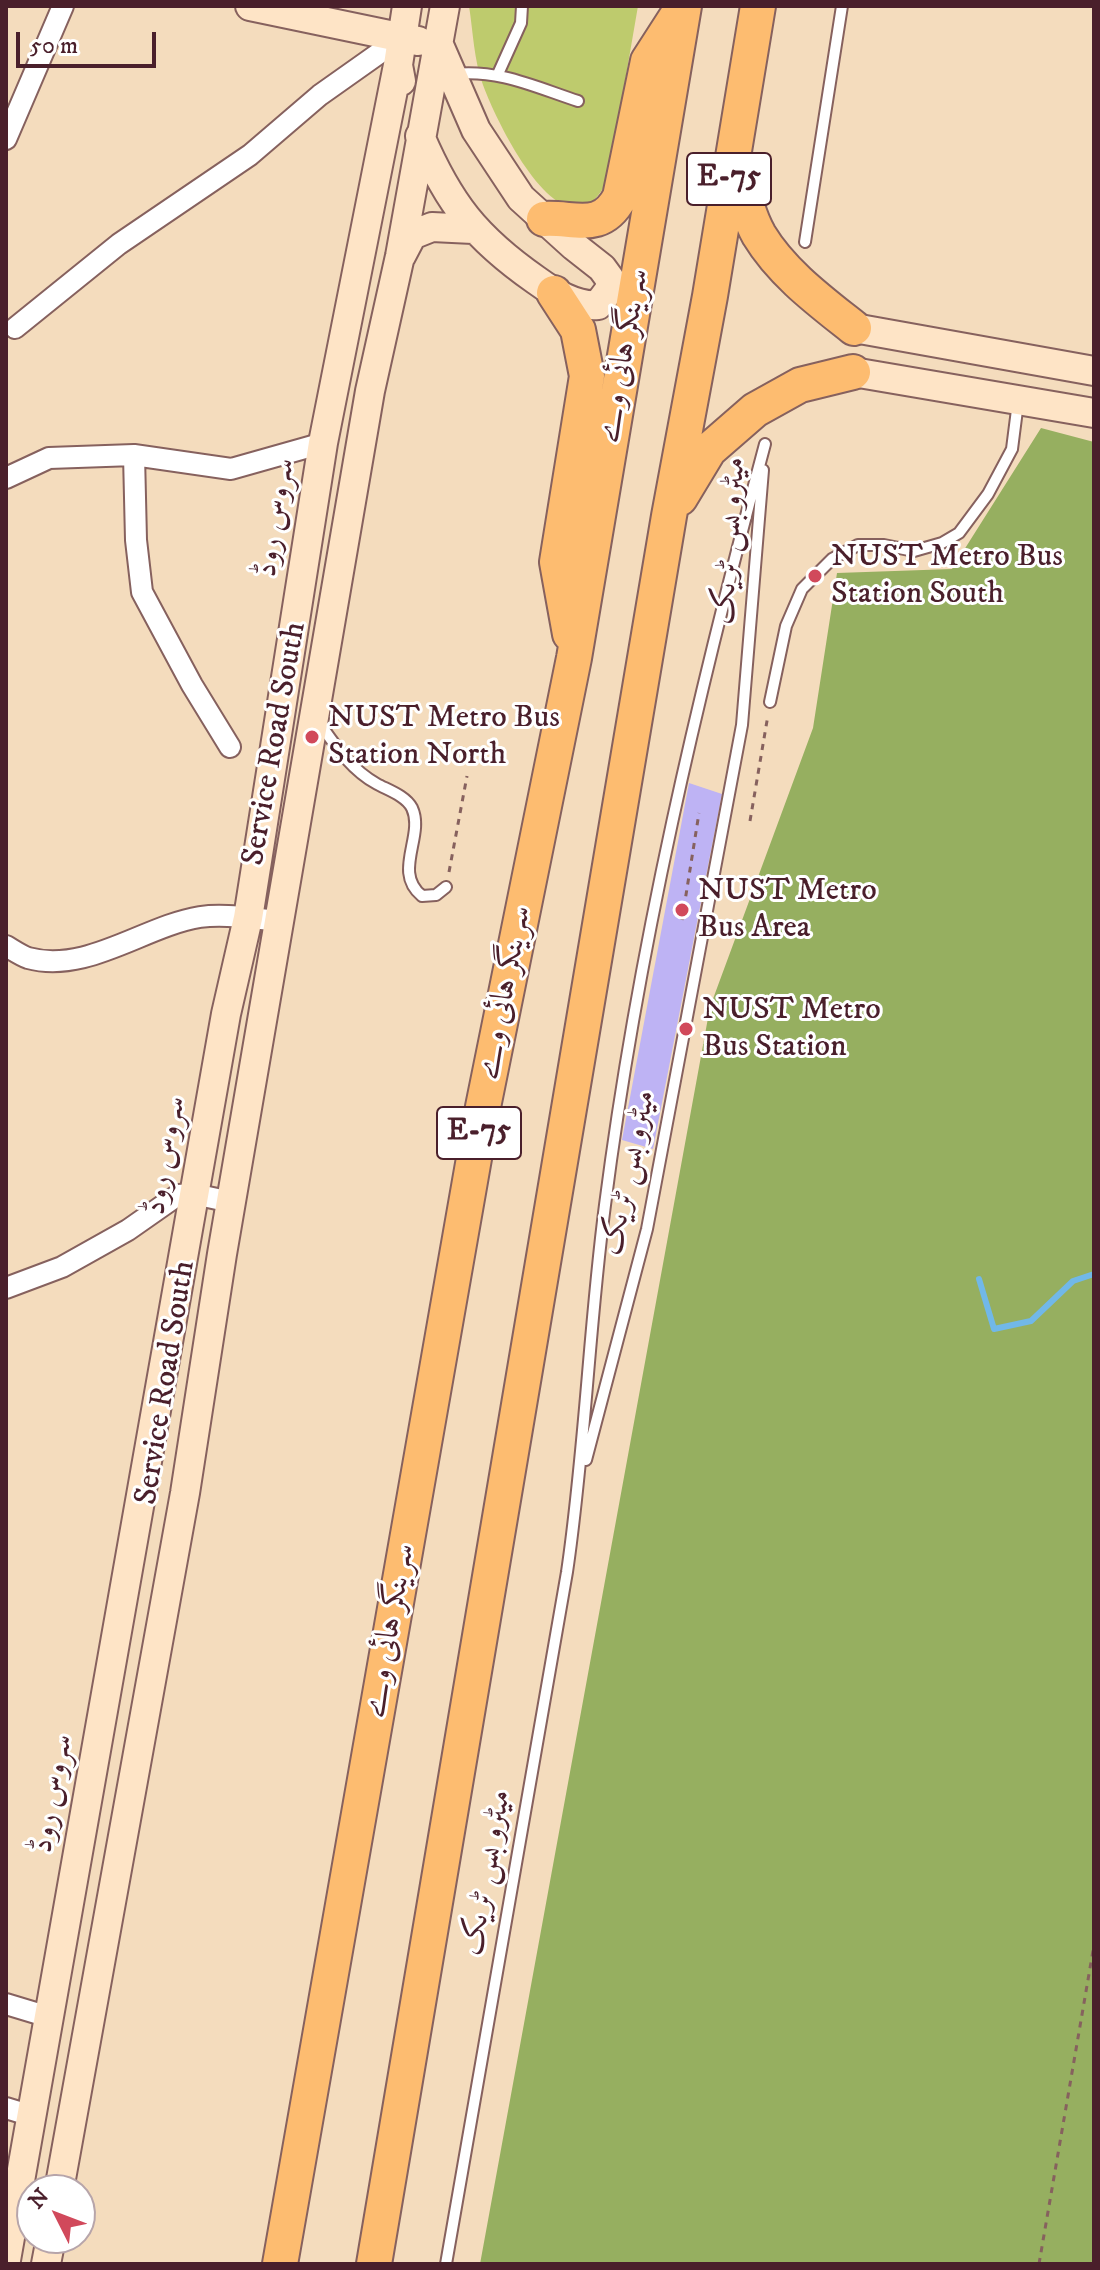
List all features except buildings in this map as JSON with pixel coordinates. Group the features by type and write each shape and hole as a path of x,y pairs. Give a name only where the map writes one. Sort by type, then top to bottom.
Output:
{"highway":[{"path":"544,219 594,221 615,207 620,197 648,61 684,6"},
{"name":"سرینگر ہائی وے","path":"280,2264 483,1107 574,658 684,6"},
{"name":"E-75","path":"374,2264 758,6"},
{"path":"733,151 745,199 759,235 780,263 810,293 854,328"},
{"path":"562,296 578,330 587,376 557,562 574,658"},
{"path":"669,516 709,450 755,410 800,385 853,372"}],"main road":[{"path":"250,6 400,51 439,45 476,130 521,198 602,268 610,279 610,289 598,305 588,306 562,296 498,253 473,229 456,205 422,140 410,109 400,51"},
{"name":"سروس روڈ","path":"6,2260 19,2112 49,2017 194,1194 248,918 323,443 407,6"},
{"name":"Service Road South","path":"62,2174 185,1493 231,1202 370,391 400,256 445,6"},
{"path":"400,256 412,235 432,227 473,229"},
{"path":"854,328 1094,371"},
{"path":"853,372 1094,413"},
{"path":"212,1096 249,1097"}],"street":[{"path":"6,139 63,6"},
{"path":"15,328 119,244 250,155 320,95 400,51"},
{"path":"6,478 49,458 134,455 231,469 323,443"},
{"path":"134,455 136,540 142,592 192,685 230,747"},
{"path":"6,946 27,957 59,961 100,952 197,917 217,915 280,921"},
{"path":"6,1288 62,1267 128,1230 178,1195 194,1194 231,1202"},
{"path":"6,2004 49,2017"}],"lane":[{"path":"498,74 521,23 522,6"},
{"path":"805,242 842,6"},
{"path":"451,74 476,71 498,74 578,101"},
{"path":"770,702 786,626 802,589 832,559 858,545 884,545 914,551 942,543 959,533 988,494 1012,449 1018,400"},
{"name":"میٹرو بس ٹریک","path":"446,2264 579,1490 604,1207 632,1025 719,616 765,444 742,725 647,1229 579,1490"},
{"path":"315,718 345,759 361,774 401,797 412,808 414,824 409,875 412,888 422,896 436,895 446,887"}],"path":[{"path":"750,821 770,702"},
{"path":"446,887 467,776"},
{"path":"682,920 699,813"},
{"path":"1039,2264 1094,1945"}],"green space":[{"path":"469,6 638,6 608,180 598,196 587,205 567,206 552,197 536,181 509,140 480,76"},
{"path":"1041,428 1094,442 1094,2264 480,2264 710,1007 813,728 837,573 952,569"}],"waterway":[{"path":"979,1279 994,1329 1031,1321 1073,1281 1094,1274"}],"place":[{"name":"NUST Metro Bus Station South","path":"815,576"},
{"name":"NUST Metro Bus Station North","path":"312,737"},
{"name":"NUST Metro Bus Area","path":"682,910"},
{"name":"NUST Metro Bus Station","path":"686,1029"}]}
